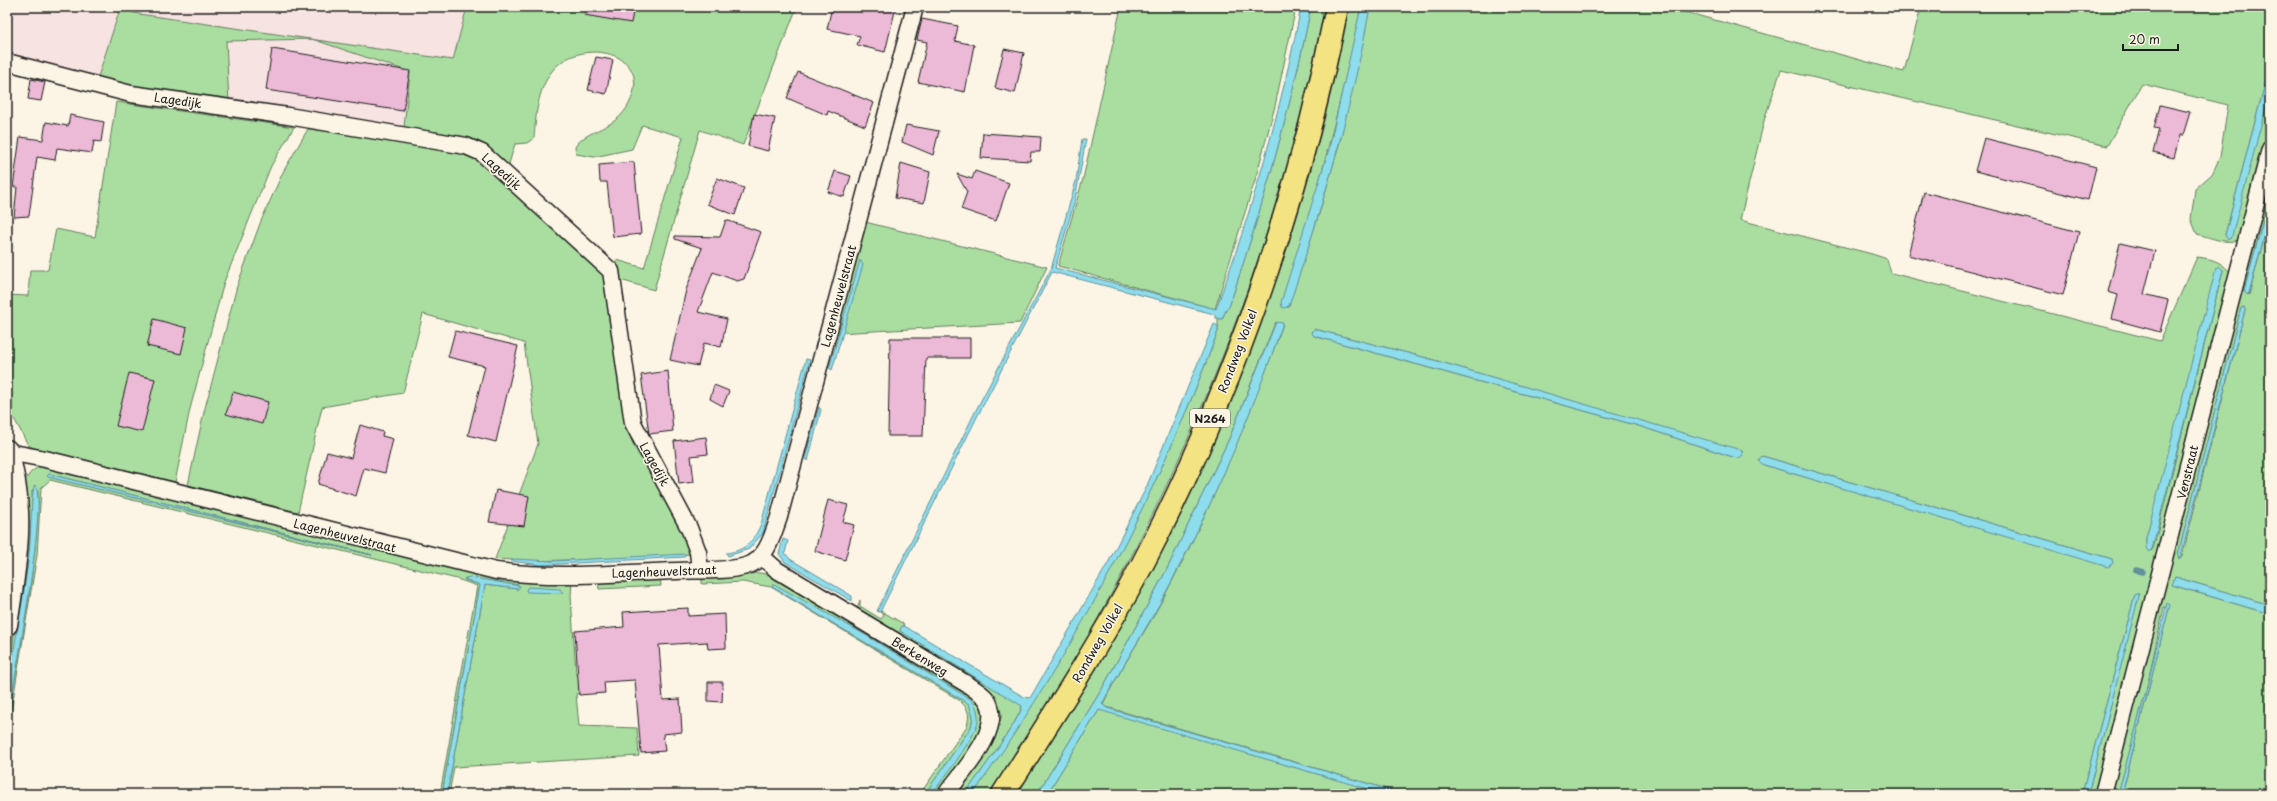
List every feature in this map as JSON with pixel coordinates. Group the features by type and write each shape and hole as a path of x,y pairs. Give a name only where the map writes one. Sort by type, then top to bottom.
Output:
{"main road":[{"name":"Rondweg Volkel","path":"1003,794 1072,687 1142,565 1169,511 1220,395 1268,264 1291,189 1322,73 1337,7"}],"street":[{"name":"Lagenheuvelstraat","path":"7,451 46,459 496,571 540,575 700,570 749,565 761,556 771,541 779,517 915,7"},
{"name":"Lagedijk","path":"7,62 131,94 288,116 466,146 482,152 611,271 633,423 689,528 698,552 700,570"},
{"name":"Venstraat","path":"2103,794 2270,149"},
{"path":"7,451 18,499 20,528 17,562 7,625"},
{"name":"Berkenweg","path":"761,556 777,570 970,686 986,698 992,715 986,738 946,794"}],"shaded area":[{"path":"7,7 476,7 445,148 130,97 7,72"}],"green space":[{"path":"467,7 797,7 743,145 700,130 654,290 617,279 617,260 644,268 683,137 642,125 632,149 594,157 576,154 575,147 587,136 616,119 623,113 629,104 635,86 632,72 624,61 611,54 595,52 579,54 564,60 552,71 543,87 538,104 534,138 527,143 515,144 508,167 480,142 468,137 404,127 410,72 314,40 453,60"},
{"path":"1121,7 1296,7 1275,106 1256,177 1215,309 1058,266 1083,179"},
{"path":"1311,7 1325,7 1301,113 1272,216 1237,318 1197,417 1152,515 1103,610 1048,703 990,794 973,794 1045,684 1079,627 1140,512 1168,453 1218,331 1218,318 1222,319 1229,307 1253,233 1285,121"},
{"path":"1347,7 1361,7 1335,120 1288,308 1319,214 1340,141 1370,7 1667,7 1904,72 1921,7 2270,7 2270,65 2225,235 2230,239 2270,91 2270,135 2243,238 2226,241 2197,234 2191,219 2195,189 2212,174 2220,157 2228,105 2142,84 2107,146 1781,70 1765,117 1740,220 1887,259 1891,273 2160,341 2197,257 2222,264 2233,276 2100,794 2088,794 2139,594 2135,595 2082,794 1404,794 1103,706 1117,678 1172,582 1224,473 1255,399 1283,324 1275,323 1229,439 1167,569 1102,689 1037,794 1014,794 1093,673 1161,547","holes":["2223,270 2153,549 2151,551 2146,544 2146,538","1314,329 1427,358 1743,452 1739,458 1733,457 1639,426 1314,336 1311,332","1762,456 2112,559 2111,565 2108,566 1764,465"]},
{"path":"120,9 139,14 310,39 226,41 229,103 97,80"},
{"path":"116,102 294,127 271,166 224,282 190,409 175,482 34,448 28,445 7,405 7,295 28,296 30,270 48,270 56,229 95,237"},
{"path":"308,129 382,138 474,153 605,266 606,287 631,439 646,466 669,498 691,554 642,558 530,561 495,559 538,444 524,343 423,314 403,393 322,407 298,512 188,485 204,412 237,286 261,221 283,172"},
{"path":"2270,169 2270,195 2244,291 2249,295 2270,215 2270,605 2175,577 2175,586 2270,614 2270,794 2122,794 2169,608 2164,607 2146,691 2118,794 2108,794","holes":["2244,307 2245,310 2182,557 2179,559 2178,555 2241,308"]},
{"path":"865,222 1047,267 1020,323 837,333"},
{"path":"43,464 572,580 571,596 576,674 580,674 581,693 576,694 579,726 637,728 639,756 454,767 449,794 447,794 485,585 518,589 518,585 465,578 465,580 480,585 442,794 440,794 477,586 457,579 50,480 41,488 37,555 7,736 7,725 27,608 35,549 38,490 32,491 32,517 27,569 7,699 7,677 18,608 26,493 25,480 32,471","holes":["49,474 372,555 49,477 47,476"]},
{"path":"760,573 771,575 981,700 987,726 942,794 932,794 957,759 977,726 977,710 956,690 774,584 773,587 969,704 973,716 971,727 925,794 920,794 967,726 968,712 965,706 959,700 771,587 743,582 702,584 702,575"},
{"path":"660,577 661,586 599,589 598,579"},
{"path":"860,600 860,606 881,619 884,615 880,612 881,611 904,624 900,631 1022,705 1020,712 1006,735 965,794 951,794 996,731 1002,715 996,700 856,613"},
{"path":"1099,710 1102,710 1385,794 1047,794"}],"water":[{"path":"1301,7 1311,7 1285,121 1241,270 1229,307 1222,319 1216,318 1214,314 1052,272 977,417 880,612 877,611 977,408 1051,269 1076,181 1082,139 1086,139 1075,200 1055,268 1216,309 1242,235 1275,122"},
{"path":"1361,7 1370,7 1363,45 1345,121 1324,195 1289,306 1284,308 1282,307 1281,302 1329,149"},
{"path":"2270,65 2270,91 2232,236 2228,240 2225,235"},
{"path":"2270,195 2270,215 2249,293 2247,295 2244,291"},
{"path":"860,260 863,265 832,370 829,368"},
{"path":"2219,266 2223,270 2152,549 2149,552 2146,548 2146,538 2216,268"},
{"path":"2244,307 2245,310 2180,559 2178,555 2241,308"},
{"path":"1276,322 1283,323 1248,417 1222,479 1169,586 1102,704 1107,708 1404,794 1385,794 1099,710 1047,794 1037,794 1102,689 1167,569 1229,439"},
{"path":"1214,324 1218,326 1218,331 1194,392 1141,512 1111,570 1046,684 1010,740 973,794 965,794 1014,723 1022,706 900,631 901,627 904,626 1024,697 1030,698 1108,563 1146,488"},
{"path":"1314,329 1427,358 1741,450 1743,455 1739,458 1733,457 1639,426 1314,336 1311,332"},
{"path":"806,359 810,360 763,533 749,549 728,556 726,553 739,550 748,544 761,524"},
{"path":"819,407 821,410 808,461 805,458"},
{"path":"1762,456 2112,559 2113,563 2108,567 1764,465 1758,461"},
{"path":"49,474 372,555 48,477 47,476"},
{"path":"35,485 38,499 34,560 7,725 10,679 28,565 32,502"},
{"path":"783,539 788,541 785,553 790,559 852,596 852,601 785,562 779,554"},
{"path":"686,554 684,557 541,565 511,561 514,559 552,561"},
{"path":"469,577 520,586 518,589 485,585 447,794 442,794 480,585 464,579"},
{"path":"2175,577 2270,605 2270,614 2172,585"},
{"path":"774,584 862,633 972,700 976,707 978,716 976,728 972,737 958,758 932,794 925,794 971,727 973,716 969,704 772,587"},
{"path":"528,587 560,589 563,593 527,592 526,590"},
{"path":"2137,593 2139,596 2088,794 2082,794 2135,595"},
{"path":"2167,603 2170,605 2122,794 2118,794 2146,691"}],"building":[{"path":"585,7 634,7 631,23 584,15"},
{"path":"832,7 896,7 885,52 857,45 860,36 827,29"},
{"path":"922,19 958,26 955,41 974,45 965,92 918,82 927,42 917,40"},
{"path":"272,49 410,71 403,111 266,90"},
{"path":"1004,49 1024,53 1015,93 995,88"},
{"path":"596,57 613,60 606,94 588,90"},
{"path":"798,72 874,103 865,126 828,111 827,115 787,98"},
{"path":"31,79 45,82 41,101 28,99"},
{"path":"2160,105 2190,112 2183,135 2180,135 2174,158 2153,153 2159,129 2154,128"},
{"path":"754,114 775,118 768,151 748,146"},
{"path":"70,115 104,122 101,142 94,141 92,153 57,148 55,160 37,157 29,216 14,217 17,187 13,187 20,137 43,140 46,122 68,126"},
{"path":"906,125 939,131 933,155 902,142"},
{"path":"983,133 1041,137 1040,152 1031,152 1030,161 981,158"},
{"path":"1984,138 2096,167 2088,200 1975,171"},
{"path":"634,162 641,234 613,237 607,182 600,182 599,165"},
{"path":"901,163 930,172 924,203 895,198"},
{"path":"835,171 851,176 844,197 828,192"},
{"path":"975,171 1009,183 996,221 961,209 967,192 957,174 972,179"},
{"path":"717,178 744,188 735,215 707,204"},
{"path":"1924,192 2079,232 2063,295 1908,255"},
{"path":"726,220 761,232 744,279 737,281 713,272 698,312 727,319 721,347 704,343 698,366 670,360 686,290 702,248 675,239 675,236 720,237"},
{"path":"2120,243 2155,251 2144,294 2168,300 2160,332 2112,319 2118,295 2108,292"},
{"path":"154,319 187,328 181,354 147,346"},
{"path":"455,331 518,346 496,442 468,435 485,366 448,357"},
{"path":"890,338 970,338 970,358 926,358 923,436 888,436"},
{"path":"668,371 673,431 649,434 641,375"},
{"path":"129,373 155,379 142,432 116,426"},
{"path":"714,385 729,391 723,406 710,399"},
{"path":"233,392 268,402 262,424 226,414"},
{"path":"360,425 383,432 382,436 393,439 385,473 364,468 356,496 318,484 327,452 351,458"},
{"path":"706,437 708,454 691,456 694,482 679,484 674,441"},
{"path":"496,490 529,496 524,526 489,522"},
{"path":"828,500 848,505 843,522 854,525 845,560 815,551"},
{"path":"688,608 688,616 725,614 726,648 708,649 707,642 659,645 663,700 680,699 682,732 663,734 665,751 641,753 635,680 604,682 605,693 579,695 575,631 624,627 623,612"},
{"path":"708,682 723,682 722,702 708,701"}],"waterway":[{"path":"2136,570 2143,572"}]}
